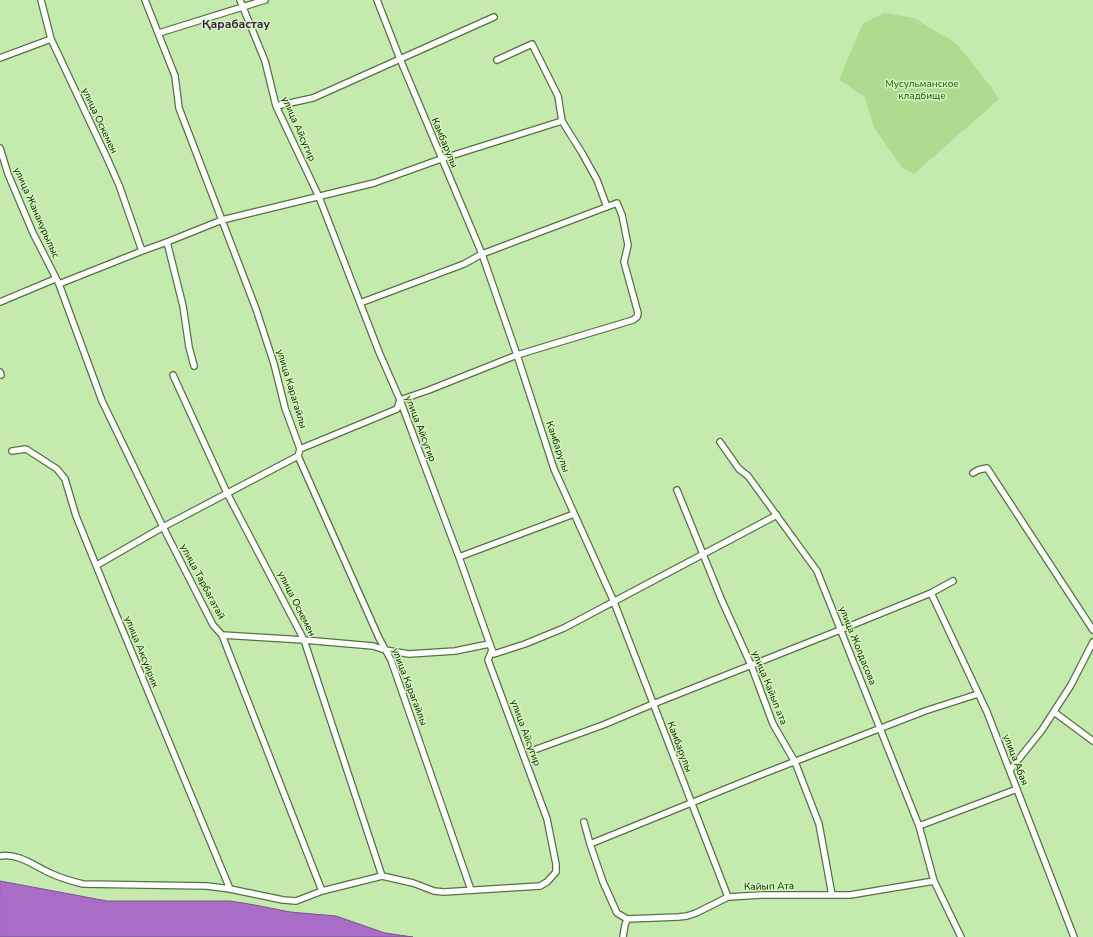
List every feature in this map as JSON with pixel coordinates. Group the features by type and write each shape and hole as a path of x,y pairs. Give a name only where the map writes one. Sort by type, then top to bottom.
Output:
{"street":[{"name":"улица Оскемен","path":"42,0 51,39 119,185 142,251"},
{"name":"улица Карагайлы","path":"146,0 175,76 179,108 256,309 274,364 285,408 300,449"},
{"name":"улица Айсугир","path":"240,0 265,61 276,106 319,197 378,352 400,400 459,557 492,650 488,660 547,819 556,864 556,872 547,882 540,886 471,890"},
{"path":"159,33 265,0"},
{"name":"Камбарулы","path":"378,0 400,59 482,254 554,469 614,602 728,897"},
{"path":"276,106 313,98 494,17"},
{"path":"0,58 51,39"},
{"path":"498,60 532,44 558,96 562,121 597,180 607,207"},
{"path":"59,284 222,220 374,183 441,159 562,121"},
{"name":"улица Жанакурылыс","path":"0,148 8,174 33,233 59,284"},
{"path":"97,565 163,527 298,456 300,449 397,409 400,400 517,355 633,320 637,317 638,313 624,262 628,245 622,215 617,203 482,254 464,264 360,303"},
{"path":"167,242 183,306 189,347 194,366"},
{"path":"0,302 55,278"},
{"name":"улица Тарбагатай","path":"59,284 102,401 163,527 213,625 222,635 322,891"},
{"name":"улица Оскемен","path":"173,375 227,493 304,640 382,876"},
{"name":"улица Жолдасова","path":"720,442 739,469 748,476 817,571 918,826 934,881 961,937"},
{"name":"улица Аксуйрик","path":"12,451 26,448 57,469 65,479 76,516 230,889"},
{"name":"улица Карагайлы","path":"298,456 385,650 391,660 471,890"},
{"path":"973,473 987,468 1093,630"},
{"name":"улица Кайып ата","path":"677,490 722,601 751,666 773,724 795,762 819,824 832,895"},
{"path":"459,557 574,514"},
{"path":"492,650 494,654 525,644 564,628 777,515"},
{"path":"534,750 603,725 751,666 931,593 953,581"},
{"name":"улица Абая","path":"931,593 987,712 1074,937"},
{"path":"222,635 373,646 385,650 408,654 455,651 489,644"},
{"path":"1010,770 1042,730 1054,712 1070,686 1093,642"},
{"path":"590,844 925,711 978,694"},
{"path":"1054,712 1093,741"},
{"path":"918,826 1017,789"},
{"path":"584,822 603,882 617,913 627,919 624,925 624,937"},
{"path":"0,856 13,856 21,858 50,874 83,884 207,886 296,901 322,891 382,876 413,883 434,891 444,892 471,890"},
{"name":"Кайып Ата","path":"627,919 687,916 728,897 761,895 857,894 934,881"}],"green space":[{"name":"Мусульманское кладбище","path":"884,13 914,18 957,44 999,99 914,174 903,169 874,128 865,97 839,80 863,23"}],"shaded area":[{"path":"0,881 107,901 230,901 290,912 336,916 385,933 413,937 0,937"}],"district":[{"name":"Қарабастау","path":"236,25"}]}
